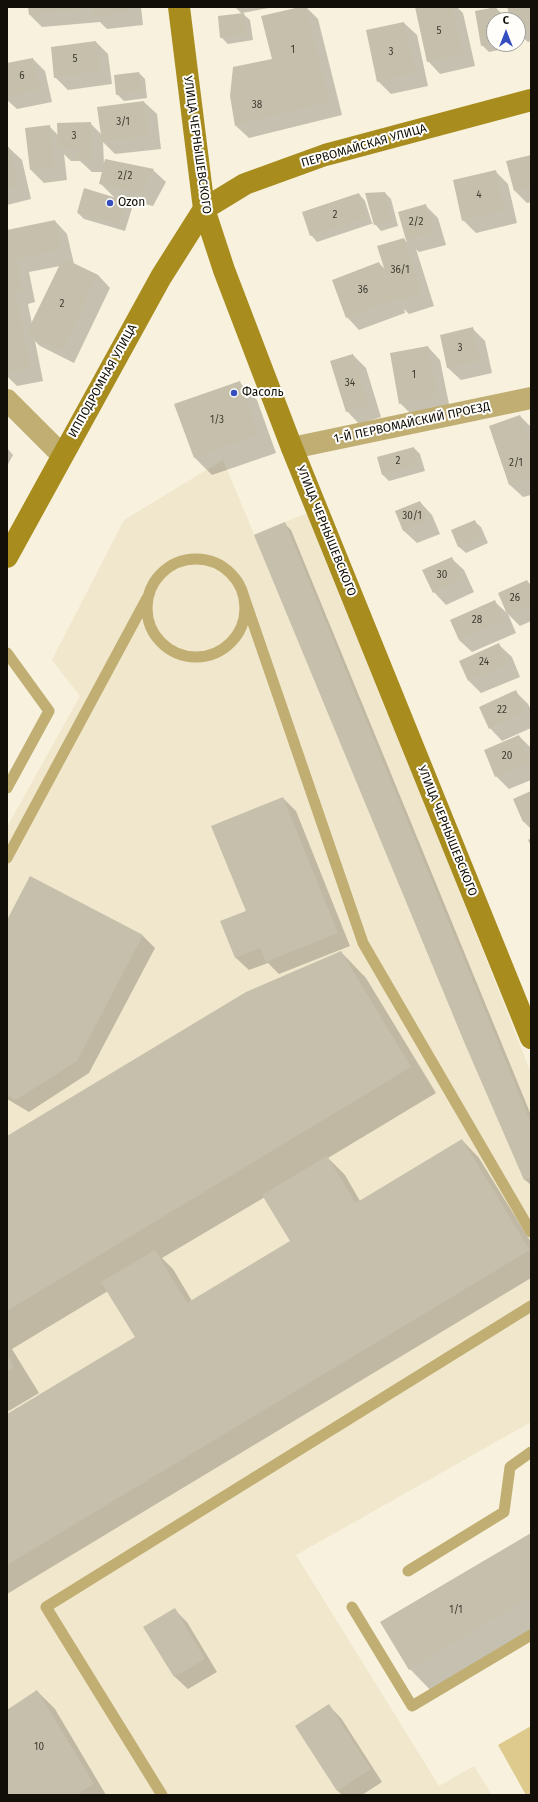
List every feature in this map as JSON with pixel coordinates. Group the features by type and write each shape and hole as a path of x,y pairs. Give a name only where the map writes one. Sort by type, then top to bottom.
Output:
{"street":[{"name":"УЛИЦА ЧЕРНЫШЕВСКОГО","path":"178,7 204,209 224,270 292,448 531,1038"},
{"name":"ПЕРВОМАЙСКАЯ УЛИЦА","path":"204,209 245,184 325,155 531,100"},
{"name":"ИППОДРОМНАЯ УЛИЦА","path":"7,557 161,277 204,209"},
{"name":"1-Й ПЕРВОМАЙСКИЙ ПРОЕЗД","path":"292,448 531,398"},
{"path":"7,400 62,455"}],"lane":[{"path":"7,858 157,578 165,570 184,561 195,559 209,561 226,569 237,581 243,594 363,943 531,1232"},
{"path":"150,592 147,602 147,614 150,627 166,648 178,654 192,658 213,654 226,647 235,638 244,620 245,610 243,594"},
{"path":"7,653 49,710 7,788"},
{"path":"162,1795 46,1606 531,1306"},
{"path":"408,1571 504,1512 510,1467 531,1452"},
{"path":"352,1607 412,1706 531,1635"}],"shaded area":[{"path":"223,460 254,534 310,512 531,1073 531,1422 296,1555 439,1786 474,1766 492,1795 7,1795 7,827 80,696 52,660 124,520"},
{"path":"531,1726 531,1795 526,1795 498,1745"}],"building":[{"path":"28,7 89,7 89,9 29,15"},
{"path":"92,7 131,7 131,12 93,16"},
{"path":"306,7 330,102 235,126 230,96 233,67 272,59 261,16"},
{"path":"415,7 453,7 463,54 427,62"},
{"path":"496,7 497,12 486,12 486,45 481,46 475,11"},
{"path":"507,7 531,7 531,25 526,27 526,12 509,12"},
{"path":"244,13 247,34 220,38 218,16"},
{"path":"404,22 416,73 377,82 366,30"},
{"path":"96,41 100,71 54,78 51,47"},
{"path":"33,58 40,90 7,97 7,63"},
{"path":"139,72 142,91 116,95 114,75"},
{"path":"144,101 149,136 102,142 97,107"},
{"path":"91,122 92,159 78,160 78,149 58,149 57,123"},
{"path":"50,125 55,168 30,170 25,128"},
{"path":"7,147 9,147 19,187 7,189"},
{"path":"531,155 531,187 514,191 506,161"},
{"path":"105,159 154,169 140,194 99,184"},
{"path":"496,170 505,211 462,221 453,180"},
{"path":"84,188 126,201 119,225 77,213"},
{"path":"385,192 392,220 374,225 365,193"},
{"path":"359,193 367,218 310,236 302,212"},
{"path":"426,204 434,233 406,240 398,212"},
{"path":"55,220 62,250 17,260 23,290 16,292 31,368 7,373 7,230"},
{"path":"404,238 422,293 395,302 377,246"},
{"path":"63,258 98,275 62,351 26,334"},
{"path":"379,262 394,300 346,318 332,280"},
{"path":"473,327 480,361 447,368 440,335"},
{"path":"428,346 438,397 399,404 390,353"},
{"path":"353,354 369,405 346,412 330,361"},
{"path":"240,381 259,435 194,458 174,404"},
{"path":"520,415 531,448 531,478 509,485 489,426"},
{"path":"414,447 419,465 382,475 377,457"},
{"path":"420,501 428,522 403,531 395,511"},
{"path":"475,520 482,536 458,547 451,530"},
{"path":"285,522 531,1123 531,1177 524,1180 465,1044 254,535"},
{"path":"452,557 462,579 433,593 422,570"},
{"path":"527,580 531,589 531,604 507,614 498,593"},
{"path":"495,600 504,621 459,640 450,620"},
{"path":"499,643 508,664 468,681 459,661"},
{"path":"516,690 526,712 489,729 479,707"},
{"path":"519,735 531,763 495,777 484,750"},
{"path":"531,791 531,819 523,822 513,799"},
{"path":"283,797 338,933 266,962 260,948 235,958 220,921 246,911 211,826"},
{"path":"30,876 143,935 77,1061 16,1100 7,1095 7,920"},
{"path":"341,951 411,1067 7,1311 7,1136 246,992"},
{"path":"462,1139 530,1250 7,1565 7,1414 135,1337 101,1282 155,1250 187,1303 290,1241 262,1195 327,1156 356,1203"},
{"path":"7,1355 14,1367 7,1371"},
{"path":"531,1533 531,1597 409,1670 380,1622"},
{"path":"175,1608 205,1659 174,1677 143,1627"},
{"path":"37,1690 94,1784 76,1795 7,1795 7,1710"},
{"path":"329,1704 371,1769 337,1791 295,1726"}],"place":[{"name":"Ozon","path":"110,203"},
{"name":"Фасоль","path":"234,393"}]}
